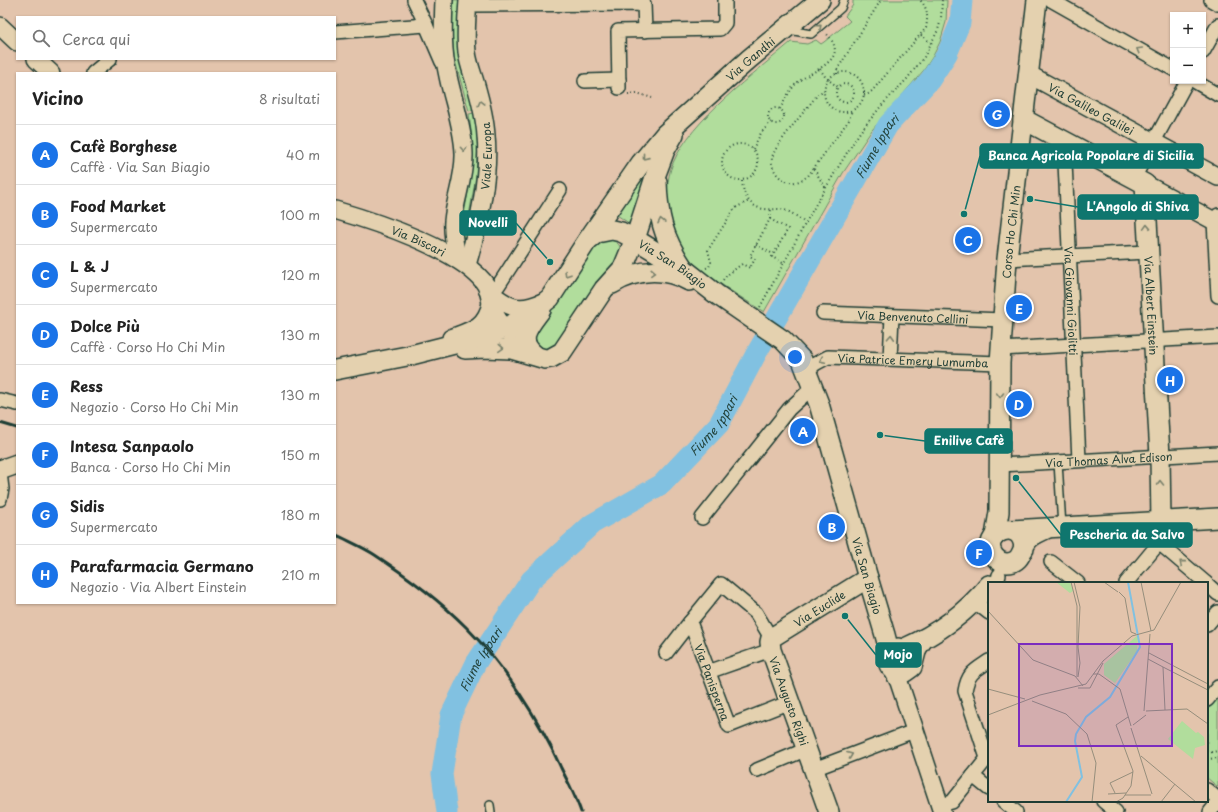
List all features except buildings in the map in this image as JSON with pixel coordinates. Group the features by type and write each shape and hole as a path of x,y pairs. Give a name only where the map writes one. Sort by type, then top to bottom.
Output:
{"main road":[{"name":"Via Gandhi","path":"550,298 641,163 665,134 820,0"},
{"name":"Corso Ho Chi Min","path":"997,578 991,548 992,542 1003,533 999,512 1001,356 1003,320 1008,259 1037,0"},
{"path":"407,356 485,348 511,349 533,354 545,359 551,358 562,352 604,289 623,268 635,239 665,150 682,119"},
{"path":"1023,120 1139,182"},
{"path":"656,174 662,227 672,250 693,269"},
{"name":"Via Albert Einstein","path":"1139,182 1148,252 1160,456 1161,522"},
{"name":"Via San Biagio","path":"587,241 597,233 612,230 621,232 693,269 756,315 802,360 810,379 885,635 905,655"},
{"path":"604,289 620,279 645,271 658,272 719,287"},
{"path":"533,354 526,345 526,332 550,298"},
{"path":"336,370 407,356 482,337 505,328 529,315 550,298"},
{"path":"0,470 16,464"},
{"path":"1003,533 1054,528 1218,518"},
{"path":"997,578 1022,555 1027,541 1034,535 1054,528"},
{"path":"1003,533 1020,536 1024,542 1024,549"},
{"name":"Via Euclide","path":"771,644 868,578"},
{"path":"905,655 960,615 982,608 988,596"},
{"name":"Via Augusto Righi","path":"771,644 829,812"}],"street":[{"path":"414,0 448,76"},
{"name":"Viale Europa","path":"444,0 443,42 448,76 459,116 464,153 463,175 453,222"},
{"path":"585,81 621,87 618,31 720,29 725,23 725,0"},
{"path":"1211,0 1218,4"},
{"path":"1055,1 1170,67"},
{"path":"474,3 644,2 644,31"},
{"name":"Viale Europa","path":"462,263 473,243 481,204 487,151 484,117 467,53 474,3"},
{"path":"336,32 426,25"},
{"path":"1205,48 1218,25"},
{"path":"0,26 16,41"},
{"path":"37,60 50,72"},
{"path":"94,72 109,60"},
{"name":"Via Galileo Galilei","path":"1028,74 1218,177"},
{"path":"1185,84 1154,142 1139,182 1217,220 1218,296"},
{"path":"1200,84 1218,94"},
{"name":"Via Giovanni Giolitti","path":"1064,141 1079,460"},
{"path":"407,356 477,328 485,320 489,313 490,298 560,190"},
{"name":"Via Biscari","path":"336,210 413,238 462,263 483,281 490,298"},
{"path":"453,222 455,248 462,263"},
{"path":"428,245 438,240 453,222"},
{"path":"1008,259 1148,252"},
{"path":"490,298 504,303 512,308 533,306 550,298"},
{"path":"490,298 499,322 533,354"},
{"name":"Via Benvenuto Cellini","path":"823,313 1003,320"},
{"path":"890,359 892,316"},
{"name":"Via Patrice Emery Lumumba","path":"702,518 789,409 810,379 816,364 828,357 890,359 1001,356 1073,345 1218,338"},
{"path":"0,400 16,404"},
{"name":"Via Thomas Alva Edison","path":"1000,465 1218,453"},
{"path":"0,473 2,489 0,499"},
{"path":"1127,582 1159,543 1161,522"},
{"path":"1159,543 1199,581"},
{"path":"1051,562 1077,582"},
{"name":"Via Augusto Righi","path":"690,622 721,584 756,613 771,644"},
{"path":"1208,587 1218,594"},
{"path":"1208,624 1218,612"},
{"path":"666,653 690,622"},
{"name":"Via Panisperna","path":"690,622 729,726 790,702"},
{"name":"Via Euclide","path":"708,672 771,644"},
{"path":"905,655 899,682 941,809 952,802 988,757 965,691 967,680 972,672 988,662"},
{"path":"1208,699 1218,687"},
{"path":"814,769 914,731"},
{"path":"757,770 807,749"},
{"path":"973,776 988,788"},
{"path":"1208,791 1218,800 1210,812"},
{"path":"1004,802 1016,812"},
{"path":"1104,802 1116,809"}],"lane":[{"path":"784,30 810,34 841,8 844,0"},
{"path":"1054,528 1058,462"}],"path":[{"path":"837,74 836,70 881,0"},
{"path":"864,95 872,91 926,28 928,19 927,10 920,0"},
{"path":"756,315 805,223 860,132 924,57 938,30 941,19 942,0"},
{"path":"780,109 796,84 829,63 835,49 832,40 823,31"},
{"path":"921,35 931,43"},
{"path":"820,69 822,74 838,87"},
{"path":"824,90 828,103 832,108 845,112 858,107 864,95 861,82 850,74 837,74 829,80 824,90 818,94 778,146 772,157 775,173 781,178 789,182 799,182 808,176 849,120 852,110"},
{"path":"844,84 850,85 854,92 851,100 843,102 839,99 836,94 838,87 844,84"},
{"path":"621,87 629,95 637,92 652,98"},
{"path":"775,108 784,112 784,120 778,124 771,122 768,117 770,111 775,108"},
{"path":"753,149 761,133 771,122"},
{"path":"736,144 742,144 753,149 757,155 758,162 754,175 742,181 730,178 725,174 721,162 725,151 736,144"},
{"path":"814,169 826,189"},
{"path":"742,181 744,195 749,201 760,208 777,208 789,211 805,223"},
{"path":"693,269 709,267 711,262 708,250 735,208 749,201"},
{"path":"719,287 727,275 742,264 750,268 755,259 750,256 770,219 771,209"},
{"path":"770,219 788,229 773,254"},
{"path":"756,245 773,254 772,257 783,263"},
{"path":"1208,753 1218,751"},
{"path":"1208,759 1218,758"}],"green space":[{"path":"453,0 459,0 459,56 474,109 469,111 454,57 452,33"},
{"path":"853,0 947,0 946,22 940,42 933,56 924,70 872,130 843,173 764,312 708,275 694,263 682,249 674,234 671,222 667,196 669,176 673,163 694,130 725,98 791,42 807,44 816,40 821,44 824,42 850,21 845,16 853,5"},
{"path":"474,113 478,139 476,176 465,238 460,237 471,175 472,139 469,114"},
{"path":"650,162 633,226 614,213"},
{"path":"604,238 615,241 621,249 616,267 603,275 585,299 556,345 546,349 537,346 533,335 536,327 552,309 567,288 593,246"},
{"path":"1218,697 1218,787 1208,779 1208,709"}],"waterway":[{"name":"Fiume Ippari","path":"447,812 442,774 451,715 476,663 531,580 592,524 662,484 719,424 756,354 888,125 930,80 947,54 960,23 962,0"}],"railway":[{"path":"0,423 16,428"},
{"path":"336,535 370,552 411,580 445,607 480,642 520,693 552,749 581,812"}],"place":[{"name":"Sidis","path":"997,114"},
{"name":"L'Angolo di Shiva","path":"1030,199"},
{"name":"Banca Agricola Popolare di Sicilia","path":"964,214"},
{"name":"L & J","path":"968,240"},
{"name":"Novelli","path":"550,262"},
{"name":"Ress","path":"1019,308"},
{"name":"Parafarmacia Germano","path":"1170,380"},
{"name":"Dolce Più","path":"1019,404"},
{"name":"Cafè Borghese","path":"803,431"},
{"name":"Enilive Cafè","path":"880,435"},
{"name":"Pescheria da Salvo","path":"1016,478"},
{"name":"Food Market","path":"832,527"},
{"name":"Intesa Sanpaolo","path":"979,553"},
{"name":"Mojo","path":"845,616"}]}
